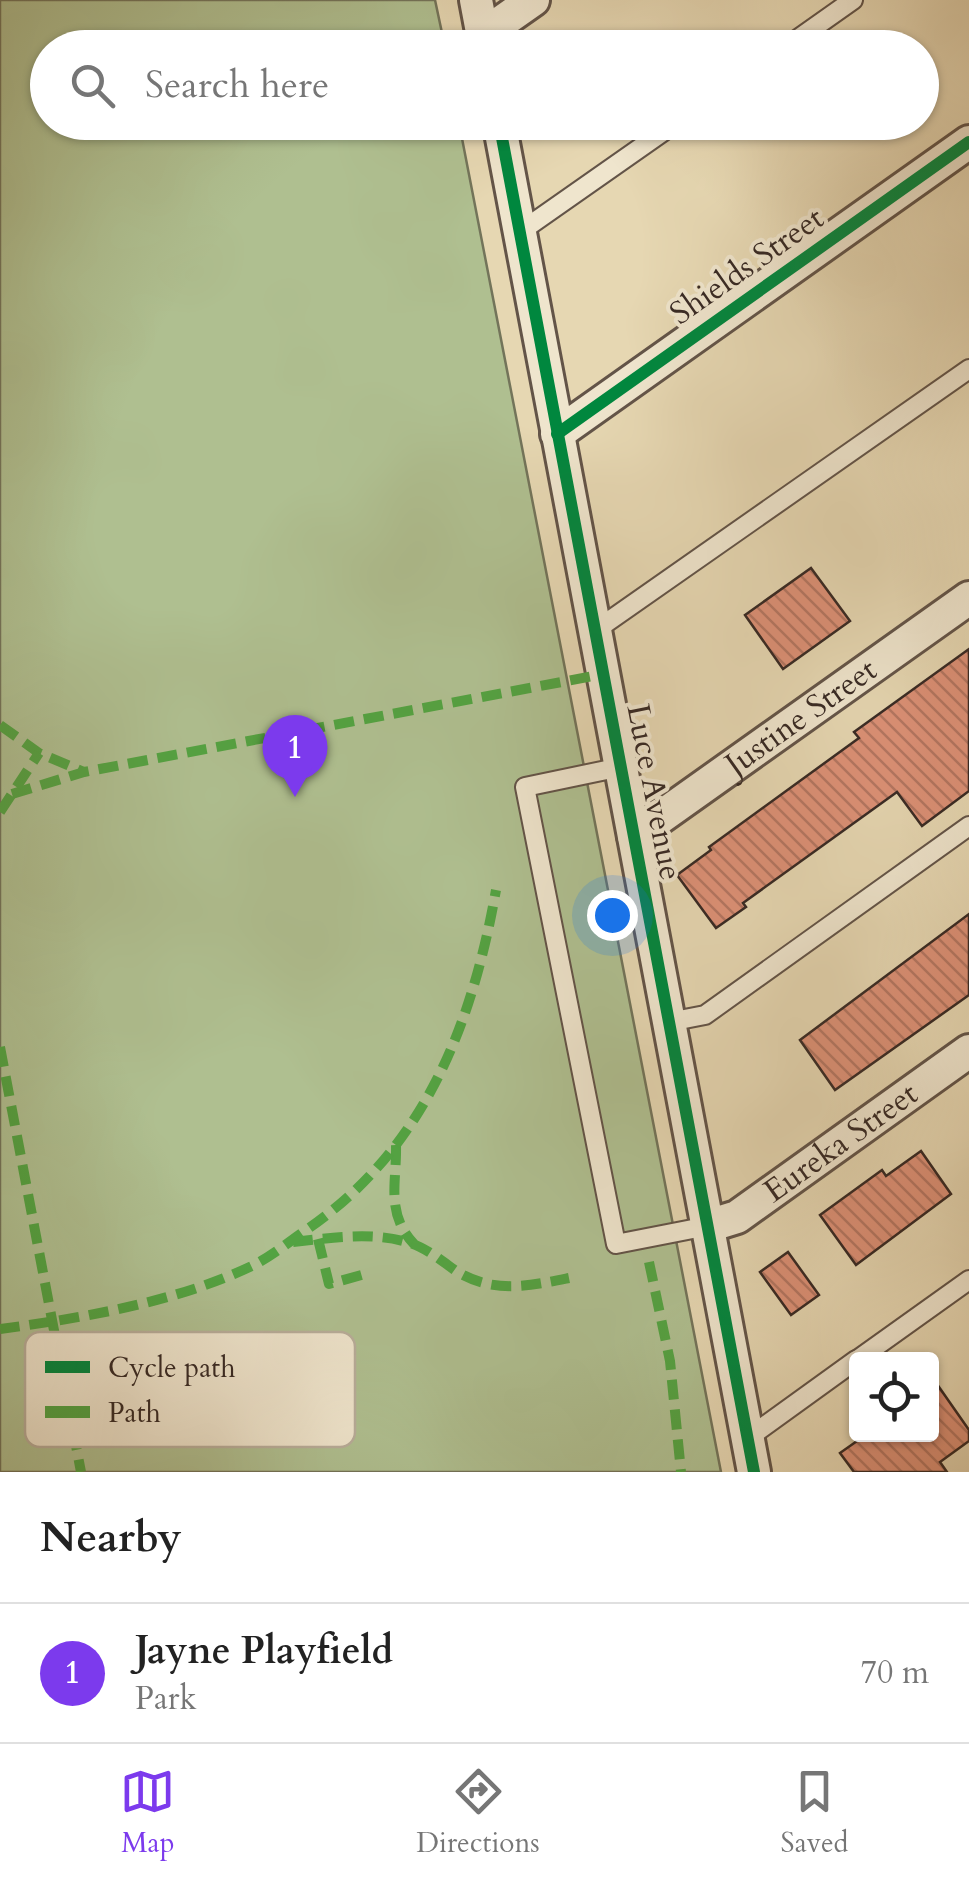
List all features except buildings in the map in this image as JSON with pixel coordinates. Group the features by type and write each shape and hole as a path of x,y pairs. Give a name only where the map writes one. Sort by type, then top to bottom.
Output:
{"street":[{"path":"476,0 482,30"},
{"path":"498,30 533,0"},
{"name":"Luce Avenue","path":"502,140 754,1472"},
{"name":"Shields Street","path":"557,434 969,142"},
{"name":"Justine Street","path":"634,836 969,598"},
{"name":"Eureka Street","path":"708,1226 737,1217 969,1051"}],"lane":[{"path":"810,30 853,0"},
{"path":"520,232 651,140"},
{"path":"596,630 969,369"},
{"path":"621,767 525,786 616,1244 708,1226"},
{"path":"669,1022 705,1014 969,826"},
{"path":"868,1352 969,1280"},
{"path":"748,1438 849,1366"}],"green space":[{"path":"0,0 435,0 441,30 30,30 30,140 462,140 721,1472 0,1472"}],"marked path":[{"path":"12,794 84,772 604,674"},
{"path":"0,725 39,753 84,772"},
{"path":"0,812 39,753"},
{"path":"0,1329 129,1307 223,1279 274,1253 349,1196 384,1160 437,1079 473,988 496,890"},
{"path":"0,1047 54,1332"},
{"path":"396,1145 396,1209 414,1244"},
{"path":"293,1242 381,1237 422,1248 456,1271 484,1283 525,1285 569,1278"},
{"path":"318,1239 329,1284 365,1274"},
{"path":"649,1262 670,1361 681,1472"},
{"path":"76,1447 81,1472"}],"cycle path":[{"path":"502,140 754,1472"},
{"path":"557,434 969,142"}],"place":[{"name":"Jayne Playfield","path":"295,797"}]}
